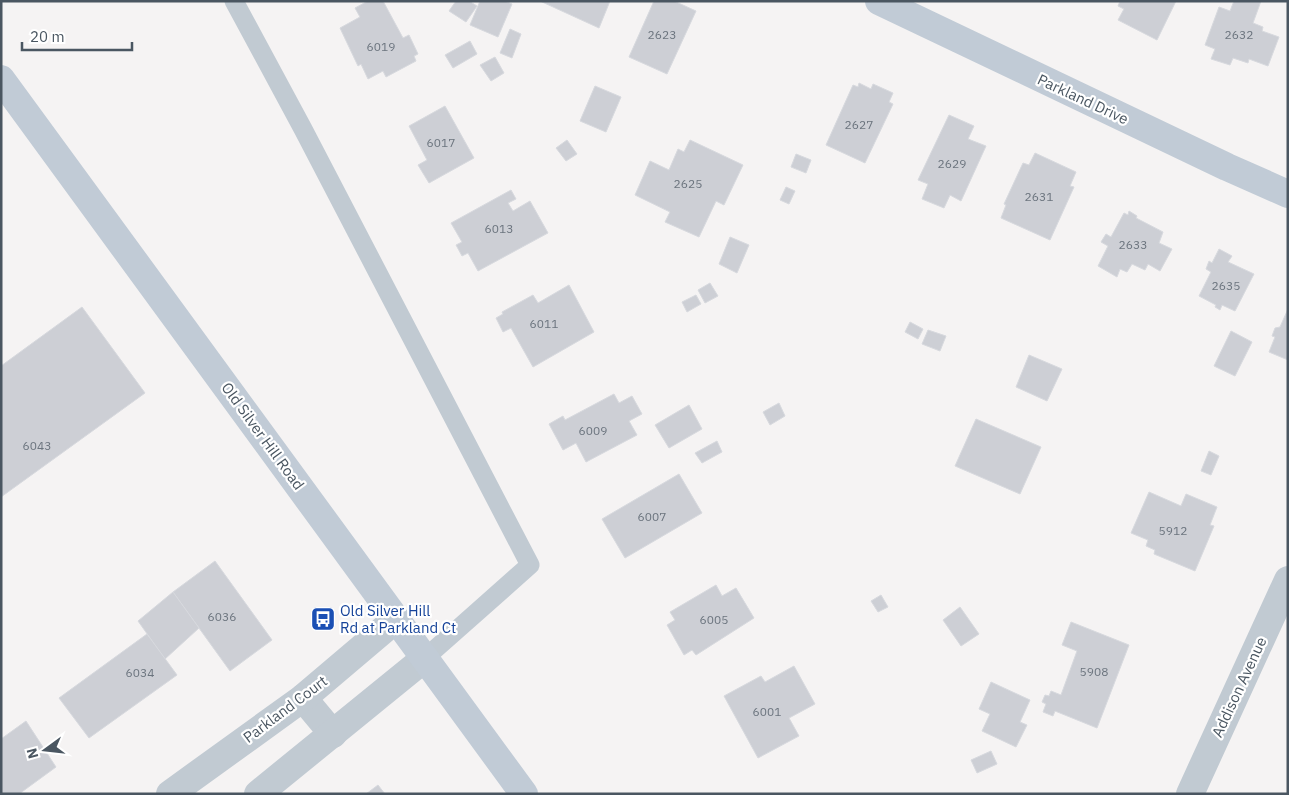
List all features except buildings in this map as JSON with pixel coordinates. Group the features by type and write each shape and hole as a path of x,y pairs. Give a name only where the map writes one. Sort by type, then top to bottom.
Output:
{"street":[{"name":"Parkland Drive","path":"879,1 1227,167 1288,194"},
{"name":"Old Silver Hill Road","path":"1,79 524,794"},
{"name":"Addison Avenue","path":"1190,794 1288,580"},
{"name":"Parkland Court","path":"170,794 303,698 395,620"},
{"path":"258,794 424,659"},
{"path":"303,698 333,734"}],"lane":[{"path":"234,1 308,138 530,565 424,659"}],"place":[{"name":"Old Silver Hill Rd at Parkland Ct","path":"323,619"}]}
